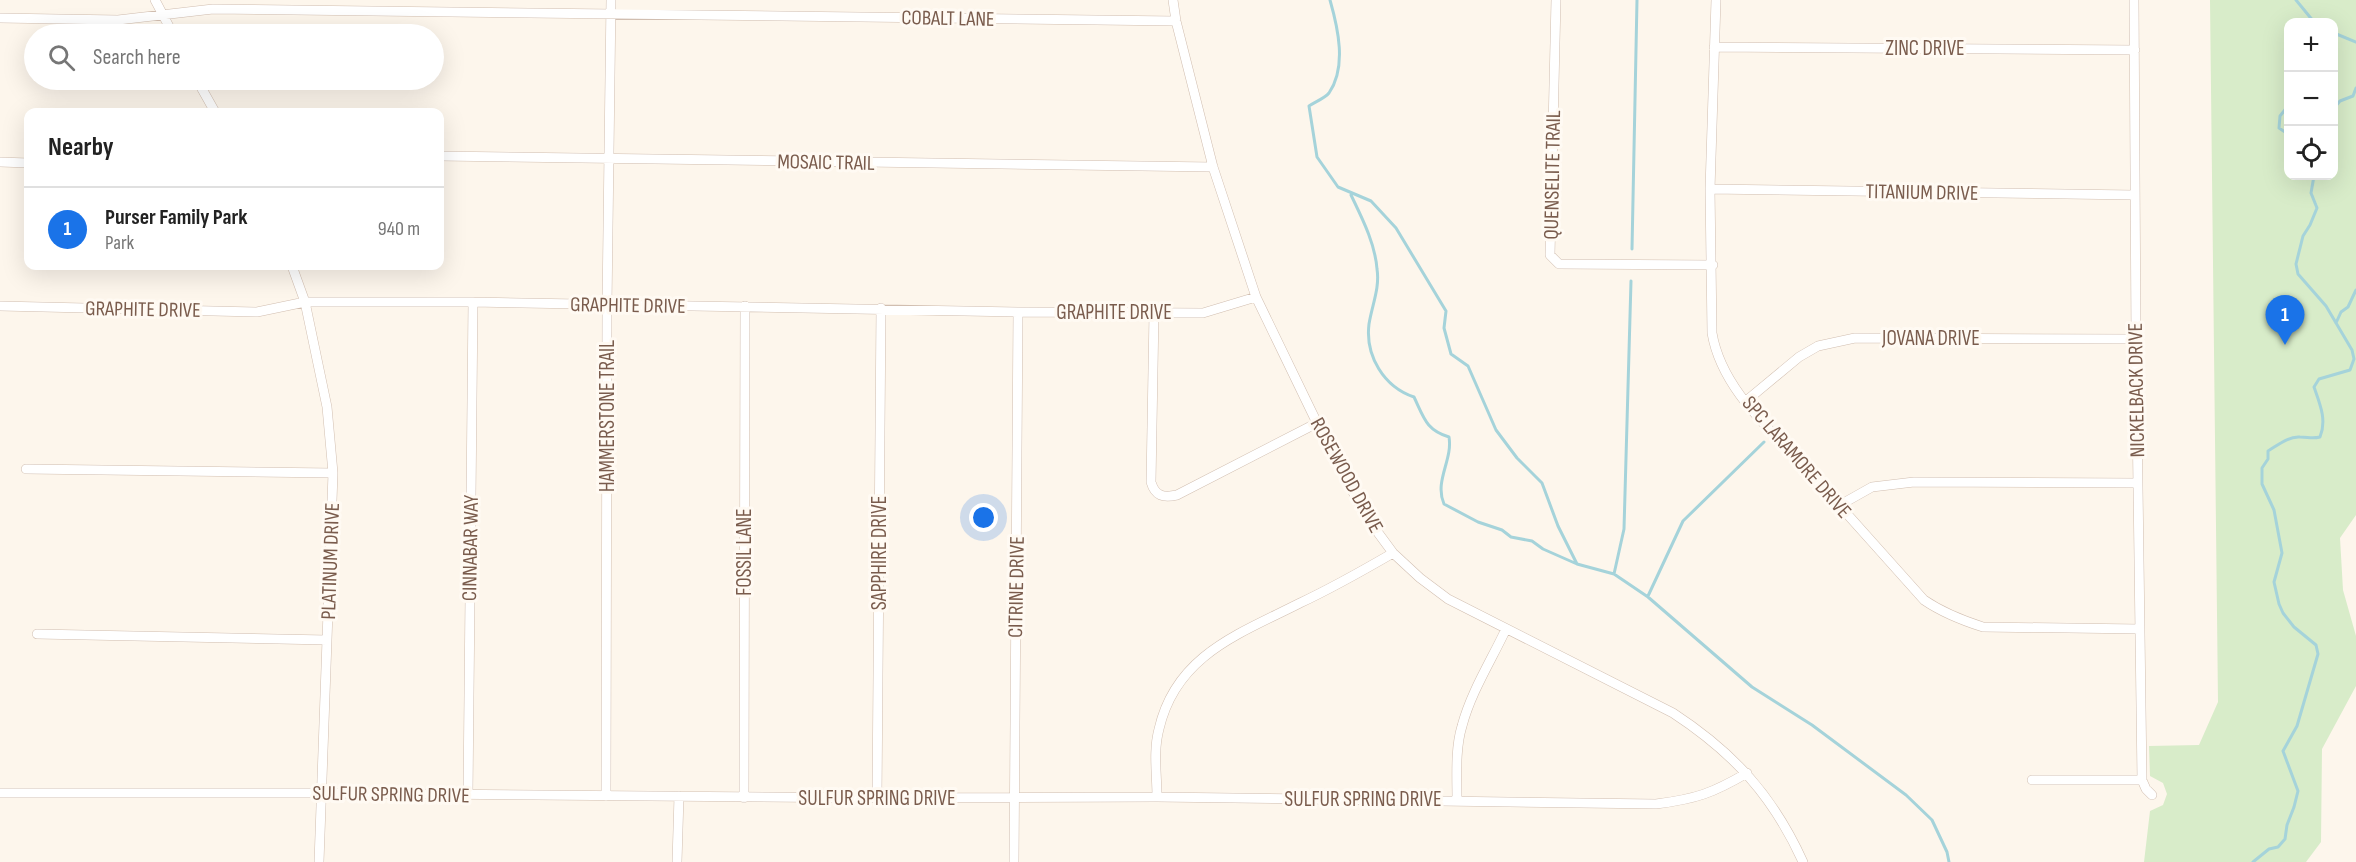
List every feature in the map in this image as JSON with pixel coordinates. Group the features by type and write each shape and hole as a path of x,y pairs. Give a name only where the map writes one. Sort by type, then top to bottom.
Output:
{"street":[{"path":"155,0 167,24"},
{"name":"HAMMERSTONE TRAIL","path":"606,796 607,305 611,0"},
{"name":"ROSEWOOD DRIVE","path":"1173,0 1176,21 1213,167 1256,297 1365,515 1393,553 1420,578 1448,599 1673,713 1699,730 1747,774 1771,802 1788,830 1803,862"},
{"name":"QUENSELITE TRAIL","path":"1556,0 1550,255 1552,259 1559,264 1713,265"},
{"name":"SPC LARAMORE DRIVE","path":"1716,0 1710,189 1713,265 1712,333 1716,354 1754,414 1788,447 1924,600 1941,612 1983,627 2140,629"},
{"name":"NICKELBACK DRIVE","path":"2134,0 2134,195 2142,780"},
{"name":"COBALT LANE","path":"0,18 118,20 213,9 1176,21"},
{"name":"ZINC DRIVE","path":"1714,47 2135,50"},
{"path":"203,90 213,108"},
{"name":"MOSAIC TRAIL","path":"444,156 1213,167"},
{"path":"0,162 24,163"},
{"name":"TITANIUM DRIVE","path":"1710,189 2134,195"},
{"name":"PLATINUM DRIVE","path":"293,270 305,302 327,407 333,473 319,862"},
{"name":"GRAPHITE DRIVE","path":"0,306 257,312 305,302 473,302 1203,313 1256,297"},
{"name":"CINNABAR WAY","path":"468,794 473,302"},
{"name":"FOSSIL LANE","path":"744,798 745,306"},
{"name":"SAPPHIRE DRIVE","path":"877,798 881,308"},
{"name":"CITRINE DRIVE","path":"1014,862 1018,312"},
{"path":"1154,312 1151,482 1158,495 1166,498 1177,495 1317,423"},
{"name":"JOVANA DRIVE","path":"1746,401 1818,346 1855,338 2136,339"},
{"path":"26,469 333,473"},
{"path":"1840,505 1872,487 1914,482 2138,483"},
{"path":"1157,797 1156,746 1159,728 1176,686 1197,660 1220,643 1346,581 1393,553"},
{"path":"1457,800 1461,727 1506,629"},
{"path":"36,634 327,640"},
{"name":"SULFUR SPRING DRIVE","path":"0,793 322,793 744,798 1157,797 1656,804 1689,800 1720,789 1747,774"},
{"path":"2032,780 2142,780 2152,795"},
{"path":"677,862 679,796"}],"green space":[{"path":"2210,0 2356,0 2356,515 2340,538 2343,590 2356,636 2356,686 2322,749 2321,842 2306,862 2144,862 2150,811 2163,805 2167,794 2163,783 2150,776 2149,746 2199,745 2218,702"}],"waterway":[{"path":"1330,0 1338,35 1339,60 1335,83 1329,93 1309,106 1317,157 1338,187 1371,201 1396,228 1446,311 1444,328 1451,354 1468,366 1496,430 1517,458 1542,483 1558,526 1577,564 1614,574 1648,597 1752,687 1812,725 1906,795 1932,820 1947,852 1949,862"},
{"path":"1632,249 1637,0"},
{"path":"2296,0 2311,18"},
{"path":"2338,35 2356,42"},
{"path":"2338,103 2353,96 2356,88"},
{"path":"2284,111 2280,116 2279,128 2284,131"},
{"path":"2253,862 2269,849 2278,847 2285,839 2298,791 2283,751 2297,726 2318,654 2316,645 2294,627 2279,604 2274,582 2282,553 2274,510 2262,484 2262,468 2268,459 2268,451 2284,441 2296,437 2320,437 2323,418 2314,387 2319,379 2350,370 2354,359 2352,350 2326,306 2298,274 2296,264 2303,236 2317,208 2311,193 2313,180"},
{"path":"1351,195 1364,222 1376,259 1378,276 1369,324 1370,348 1379,369 1386,378 1394,386 1414,397 1430,427 1449,437 1450,446 1441,487 1444,504 1478,522 1502,530 1511,537 1532,541 1543,549 1577,564"},
{"path":"1614,574 1624,529 1631,281"},
{"path":"2336,323 2341,312 2348,307 2356,290"},
{"path":"1648,596 1683,521 1764,442"}],"place":[{"name":"Purser Family Park","path":"2285,345"}]}
